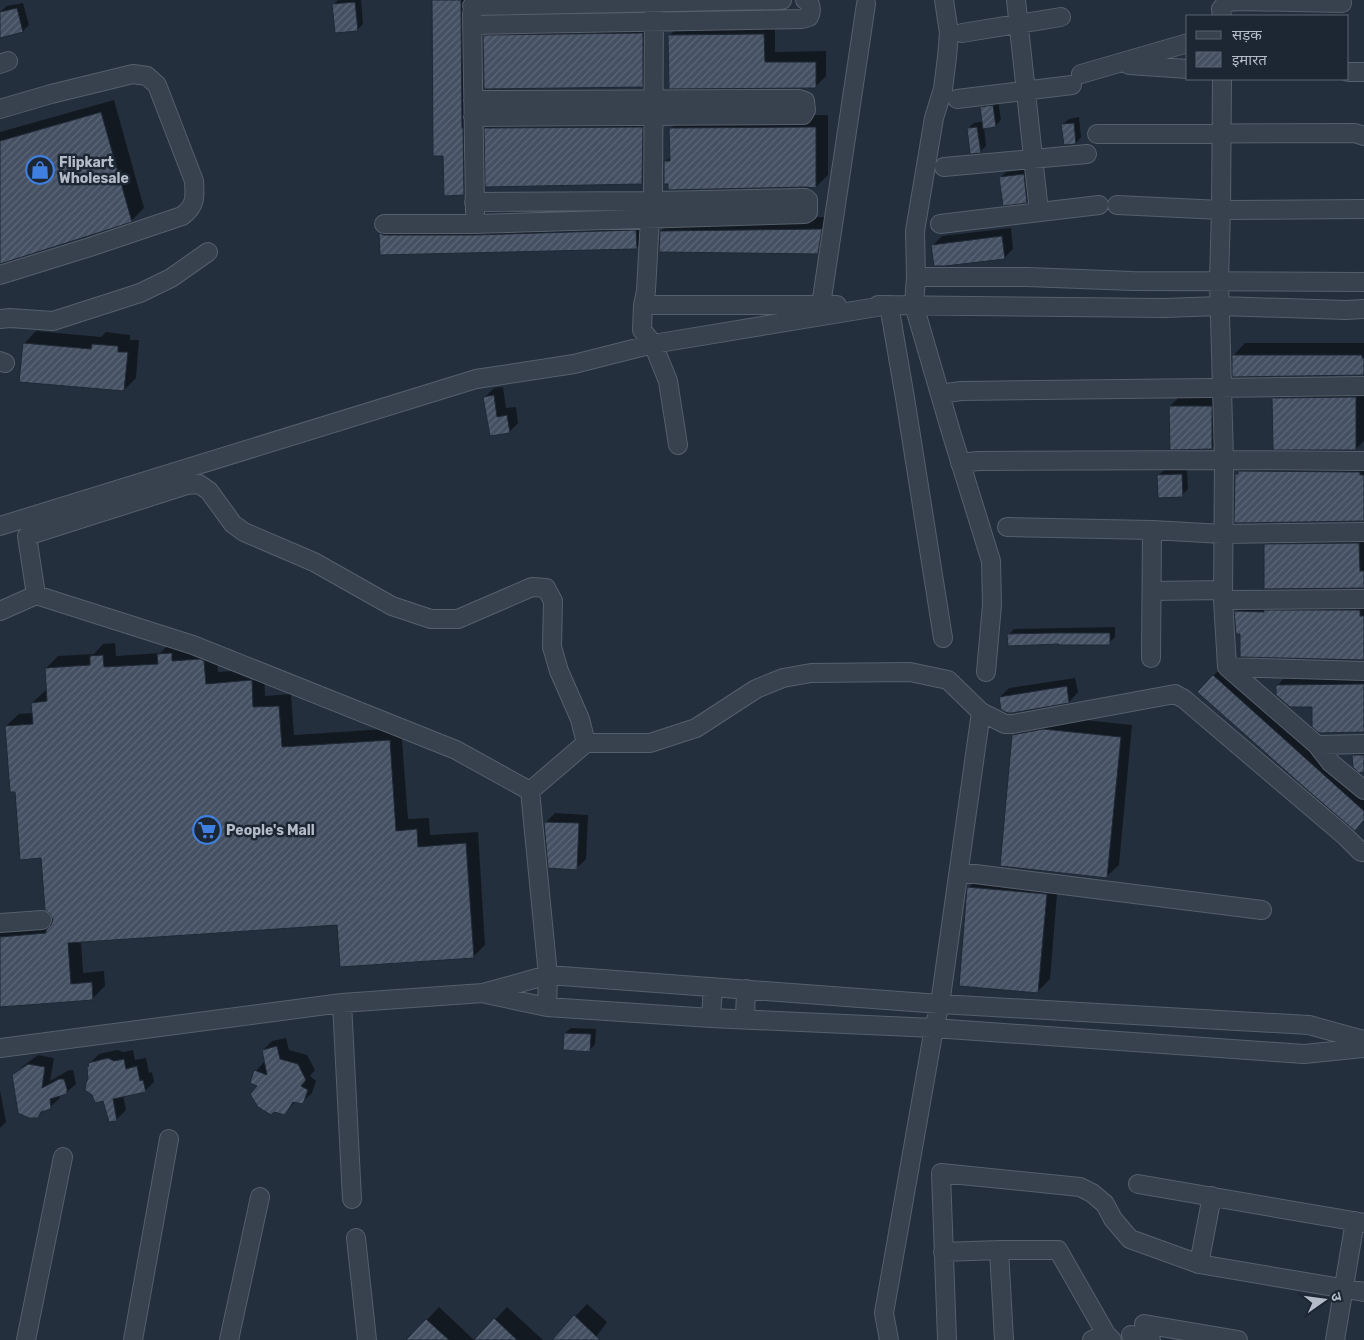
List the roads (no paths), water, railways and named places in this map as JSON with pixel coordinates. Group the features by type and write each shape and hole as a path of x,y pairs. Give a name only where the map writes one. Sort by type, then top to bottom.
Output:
{"street":[{"path":"475,224 472,3 782,0"},
{"path":"472,25 802,19 809,17 811,14 810,4 808,0 805,0"},
{"path":"944,0 948,34 947,57 943,89 934,118 915,231 916,277 914,305 991,561 992,605 986,672"},
{"path":"1016,0 1039,212"},
{"path":"654,1 654,108 651,209 642,330 653,344 668,381 678,445"},
{"path":"1222,15 1221,9 1226,2 1342,3"},
{"path":"821,305 866,4"},
{"path":"962,33 1061,17"},
{"path":"957,99 1026,90 1077,79 1116,64 1186,44"},
{"path":"1116,64 1186,69"},
{"path":"1349,72 1364,72"},
{"path":"0,109 51,94 133,74 148,76 157,85 194,180 195,195 191,209 182,216 0,275"},
{"path":"1222,80 1222,210 1219,281 1224,460 1223,595 1227,667 1317,745 1331,763 1364,790"},
{"path":"473,108 654,108 796,116 803,115 806,110 805,100 799,99 654,108"},
{"path":"1097,134 1354,133 1364,136"},
{"path":"944,166 1087,154"},
{"path":"384,224 475,224 651,209 805,198 808,200 808,212 805,214 651,209 474,202"},
{"path":"940,224 1108,205 1222,210 1364,209"},
{"path":"0,319 53,321 140,293 171,278 208,252"},
{"path":"916,277 1133,281 1364,282"},
{"path":"643,305 914,305 1164,308 1220,306 1364,309"},
{"path":"0,526 476,379 574,364 653,344 889,305"},
{"path":"889,305 906,398 943,638"},
{"path":"940,394 961,391 1364,386"},
{"path":"960,463 978,461 1364,461"},
{"path":"36,596 27,536 187,485 199,484 209,492 233,524 244,532 314,562 392,606 431,619 458,619 532,587 546,588 553,601 552,647 580,719 586,743"},
{"path":"1008,527 1152,530 1223,534 1364,532"},
{"path":"1151,658 1152,530"},
{"path":"1152,591 1364,599"},
{"path":"0,611 36,596 193,644 456,750 530,791"},
{"path":"1227,667 1364,671"},
{"path":"530,791 586,743 650,743 696,728 756,689 783,678 811,673 910,672 948,680 981,712 1005,724 1175,694 1184,699 1338,830 1363,856"},
{"path":"889,1340 884,1313 934,1028 940,1004 981,712"},
{"path":"1317,745 1364,744"},
{"path":"530,791 548,975 547,1007"},
{"path":"959,872 1262,910"},
{"path":"0,924 42,920"},
{"path":"0,1048 342,1003 483,993 548,975 940,1004 1309,1025 1364,1040"},
{"path":"711,1018 713,987"},
{"path":"745,1020 746,989"},
{"path":"483,993 547,1007 711,1018 934,1028 1304,1054 1364,1048"},
{"path":"342,1003 352,1199"},
{"path":"1304,1054 1309,1025"},
{"path":"133,1340 170,1139"},
{"path":"26,1340 63,1157"},
{"path":"947,1340 941,1173 1080,1187 1092,1193 1104,1204 1130,1239 1199,1264 1364,1292"},
{"path":"1138,1184 1359,1222 1335,1340"},
{"path":"1199,1264 1212,1196"},
{"path":"229,1340 260,1197"},
{"path":"356,1238 366,1340"},
{"path":"999,1250 1004,1340"},
{"path":"943,1252 1058,1250 1103,1338"},
{"path":"1144,1324 1238,1340"},
{"path":"1130,1335 1151,1340"}],"place":[{"name":"Flipkart Wholesale","path":"40,170"},
{"name":"People's Mall","path":"207,830"}]}
